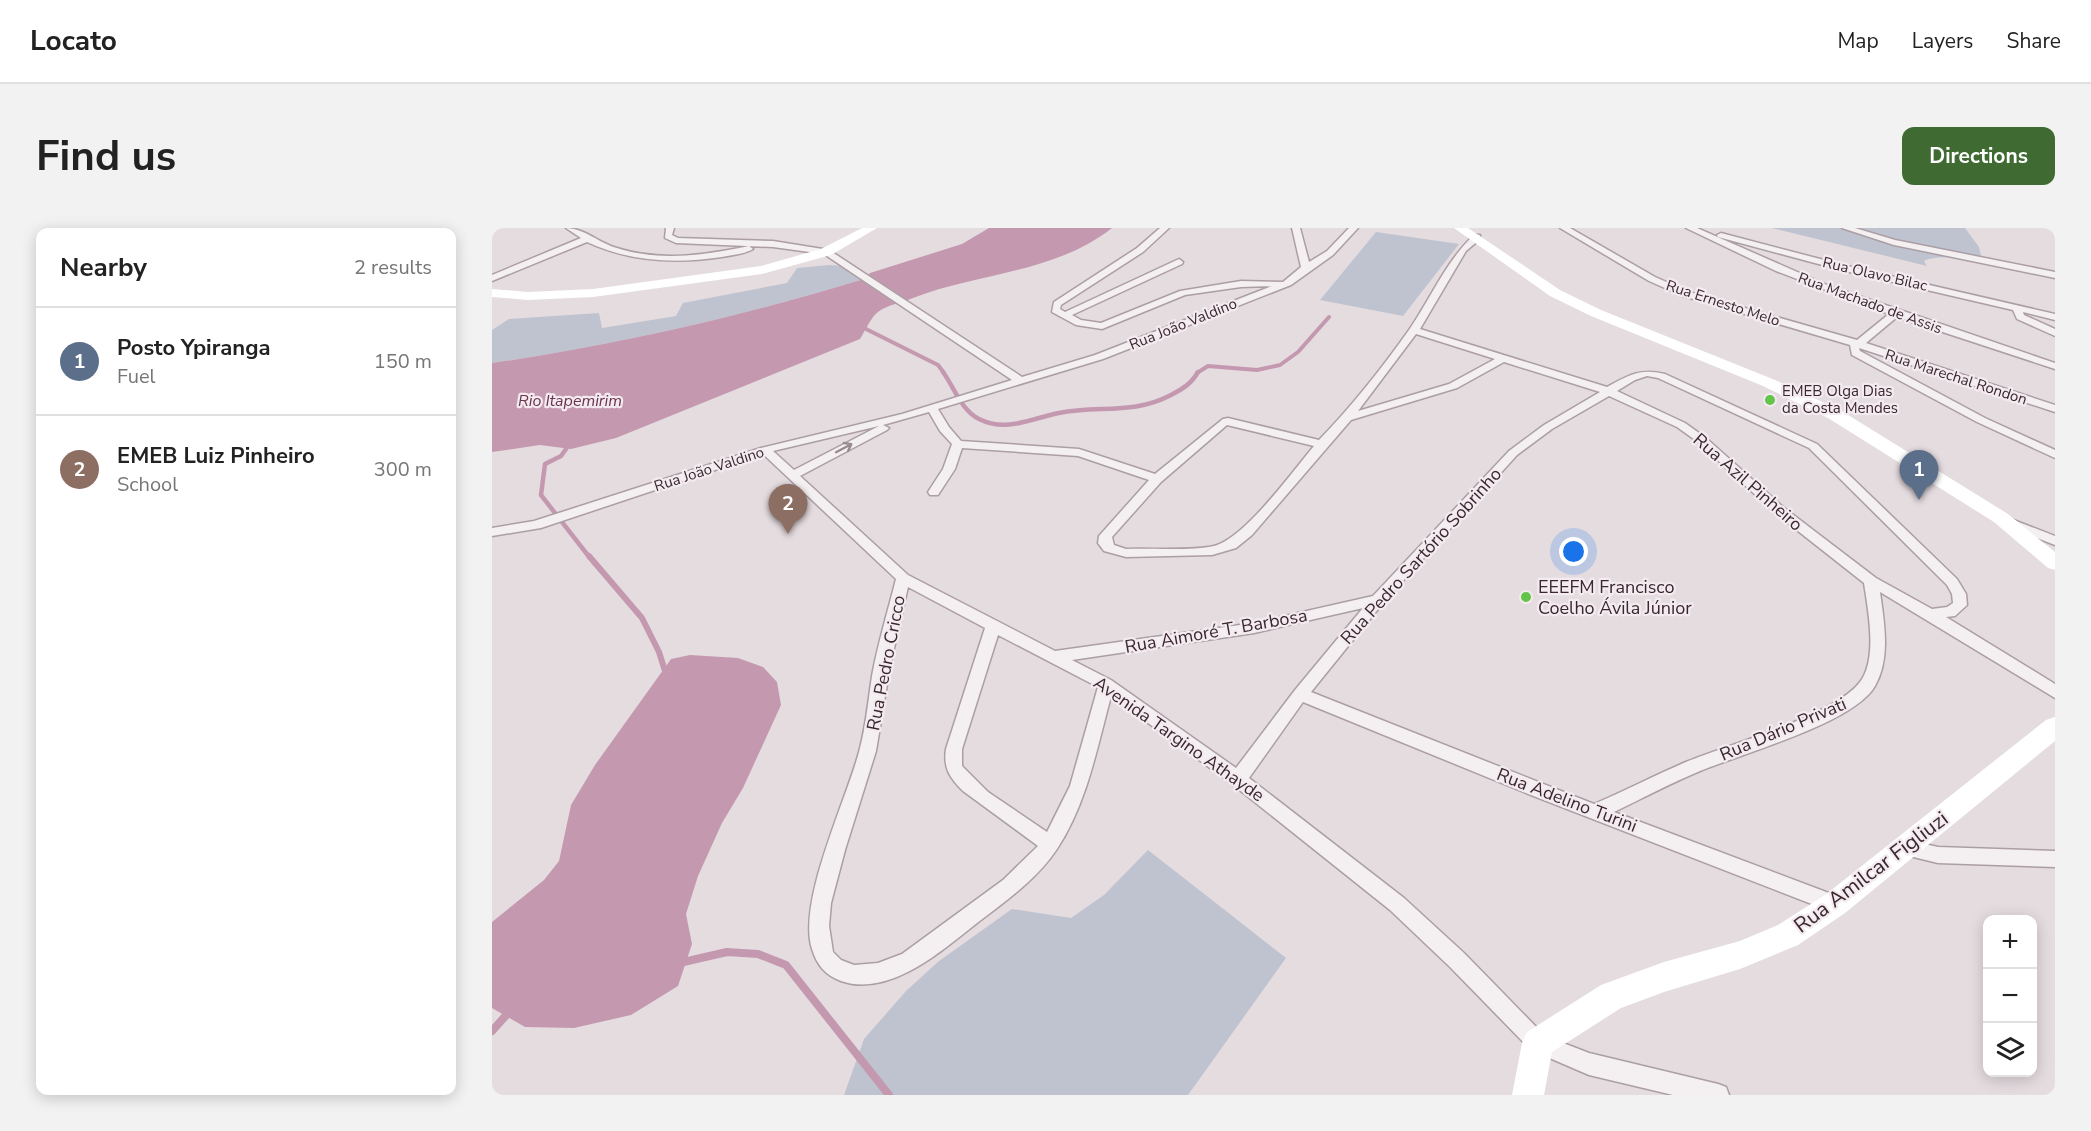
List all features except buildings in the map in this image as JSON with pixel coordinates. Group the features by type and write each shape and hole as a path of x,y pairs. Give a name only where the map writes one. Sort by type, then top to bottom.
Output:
{"main road":[{"path":"492,293 528,296 593,292 762,270 826,252 871,228"},
{"path":"1469,231 1555,292 1596,314 1814,403 2001,518 2055,563"},
{"name":"Rua Amilcar Figliuzi","path":"1538,1043 1612,996 1664,977 1750,951 1788,935 1835,904 1907,848 2055,727"},
{"path":"1528,1095 1538,1043"}],"street":[{"path":"570,228 586,239 616,253 659,260 694,258 773,244"},
{"path":"1165,228 1140,250 1057,304 1055,310 1063,316 1088,326 1102,326 1170,296 1262,282 1288,283"},
{"path":"1296,228 1306,268"},
{"name":"Rua João Valdino","path":"492,532 514,530 545,522 765,450 905,416 1100,357 1288,283 1306,268 1321,260 1354,228"},
{"name":"Rua Ernesto Melo","path":"1563,228 1667,287 1721,305 1858,344"},
{"name":"Rua Machado de Assis","path":"1690,228 1794,275 1894,314 2055,366"},
{"name":"Rua Olavo Bilac","path":"1695,228 1842,267 2055,317"},
{"path":"1846,228 1894,242 2055,274"},
{"path":"671,229 668,236 676,240 773,244 826,252 1019,380"},
{"path":"1322,444 1228,421 1223,422 1157,478 1106,536 1105,543 1109,548 1126,553 1212,551 1232,545 1247,532 1347,418 1413,330 1463,250 1469,231"},
{"path":"492,278 586,239"},
{"path":"1063,316 1179,262"},
{"path":"2017,308 2020,317 2055,333"},
{"path":"1894,314 1853,350 1860,357 1928,390 2008,434 2055,454"},
{"name":"Rua Azil Pinheiro","path":"1413,330 1608,391 1681,425 1702,440 1779,510 1871,581 1930,614 2055,692"},
{"name":"Rua Marechal Rondon","path":"1858,344 2055,409"},
{"path":"1347,418 1453,386 1505,357"},
{"name":"Rua Pedro Sartório Sobrinho","path":"1238,778 1300,694 1378,600 1513,453 1548,427 1641,374 1661,376 1813,446 1952,582 1959,594 1960,605 1950,612 1930,614"},
{"path":"931,407 944,429 958,444 1079,453 1157,478"},
{"name":"Rua João Valdino","path":"792,475 905,416"},
{"path":"934,492 949,469 958,444"},
{"name":"Avenida Targino Athayde","path":"765,450 903,578 1106,684 1238,778 1397,904 1457,960 1538,1043"},
{"path":"2001,518 2055,541"},
{"name":"Rua Pedro Cricco","path":"903,578 882,666 869,749 821,906 818,926 822,949 827,962 836,972 857,975 880,973 902,965 933,945 1019,878 1050,844 1070,810 1106,684"},
{"name":"Rua Dário Privati","path":"1597,811 1694,766 1824,714 1855,698 1868,684 1878,635 1871,581"},
{"name":"Rua Aimoré T. Barbosa","path":"1053,657 1254,628 1378,600"},
{"path":"993,627 954,749 954,769 960,778 1050,844"},
{"name":"Rua Adelino Turini","path":"1300,694 1537,790 1597,811 1835,904"},
{"path":"1907,848 1938,855 2055,859"},
{"path":"1538,1043 1589,1065 1718,1095"}],"shaded area":[{"path":"1772,228 1965,228 1979,247 1981,256 1930,259 1924,261 1927,266"},
{"path":"1376,232 1459,244 1403,316 1320,300"},
{"path":"843,266 864,279 680,328 492,363 492,330 509,319 599,313 602,328 676,316 683,303 787,283 797,268"},
{"path":"1148,850 1286,958 1188,1095 844,1095 864,1039 906,991 939,961 1012,909 1071,918 1104,895"}],"water":[{"name":"Rio Itapemirim","path":"989,228 1112,228 1090,243 1041,263 938,290 886,307 873,317 860,339 616,438 571,449 540,445 492,452 492,363 633,338 772,305 864,279 870,273 962,244"},
{"path":"690,655 738,658 763,667 777,682 781,705 743,788 722,823 698,876 686,914 692,944 678,986 631,1015 574,1028 525,1027 492,1008 492,922 544,880 559,861 571,805 595,765 671,659"}],"waterway":[{"path":"1198,373 1208,366 1257,370 1280,365 1298,352 1329,317"},
{"path":"860,326 938,365 944,373"},
{"path":"943,372 967,410 979,419 1000,425 1074,411 1143,405 1180,390 1190,383 1198,373"},
{"path":"571,442 561,456 545,464 541,495 590,558"},
{"path":"589,556 642,618 659,652 666,674"},
{"path":"679,963 727,952 758,954 786,965 889,1095"},
{"path":"492,1031 509,1012"}],"place":[{"name":"EMEB Olga Dias da Costa Mendes","path":"1770,400"},
{"name":"Posto Ypiranga","path":"1919,500"},
{"name":"EMEB Luiz Pinheiro","path":"788,534"},
{"name":"EEEFM Francisco Coelho Ávila Júnior","path":"1526,597"}]}
